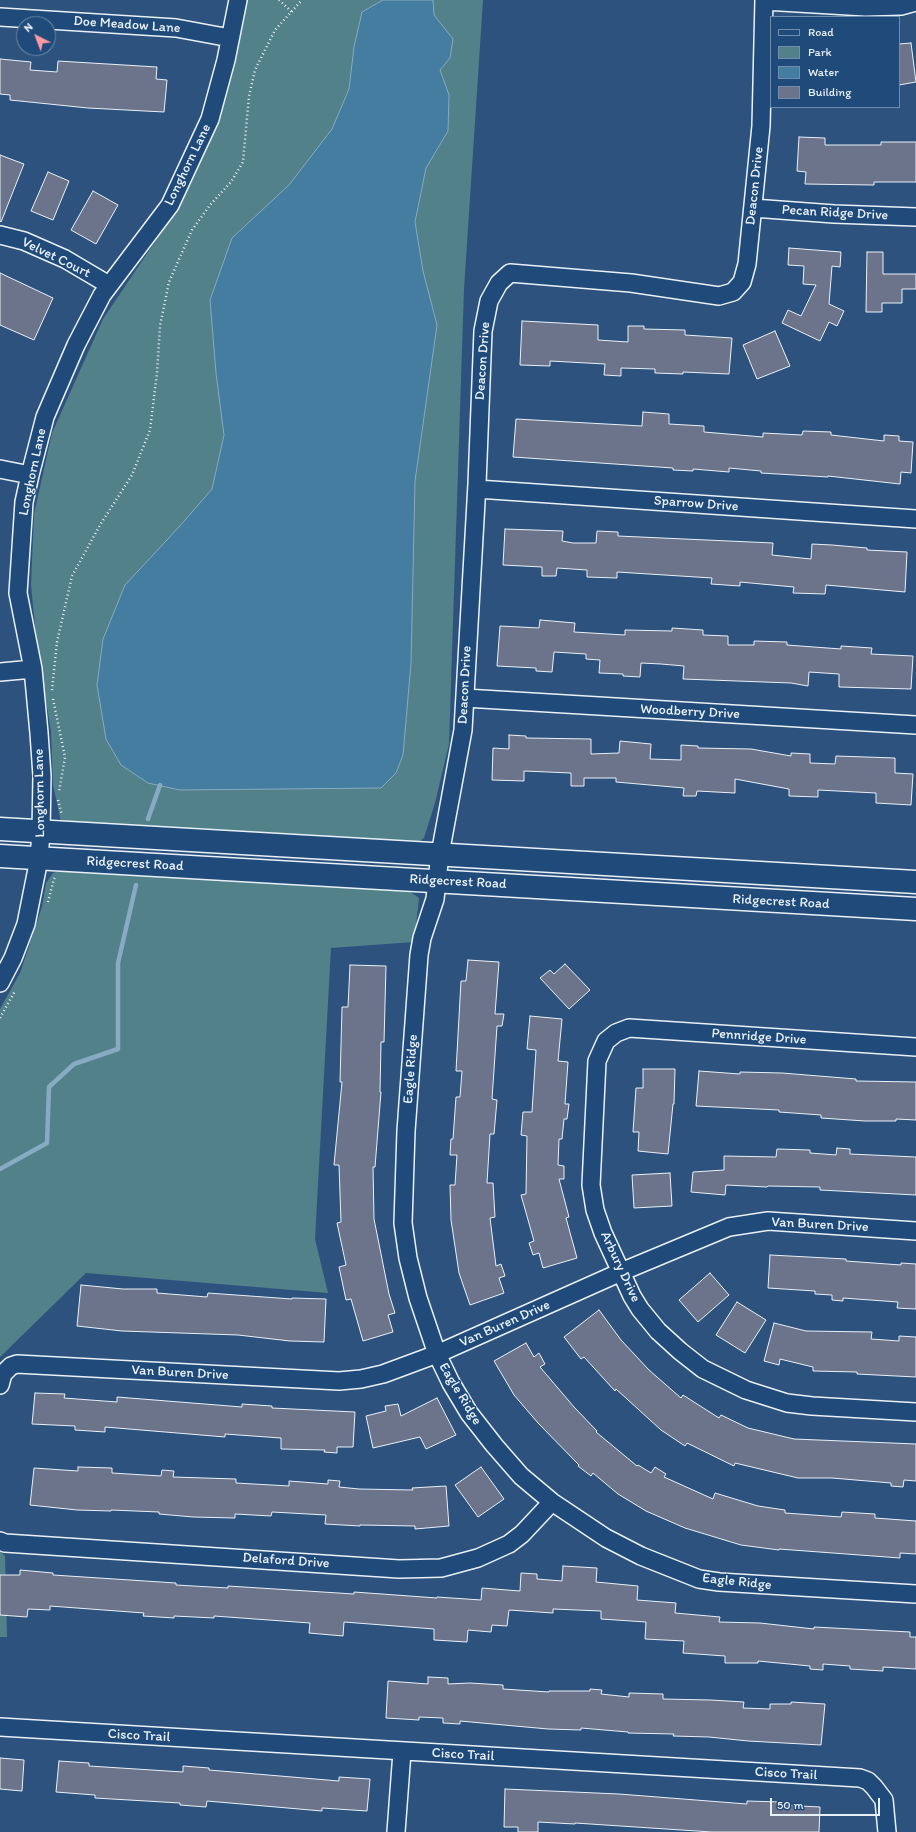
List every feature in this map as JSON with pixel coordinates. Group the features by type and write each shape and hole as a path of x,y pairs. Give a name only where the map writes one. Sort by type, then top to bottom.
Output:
{"main road":[{"name":"Ridgecrest Road","path":"0,829 916,882"},
{"name":"Ridgecrest Road","path":"0,856 916,910"}],"street":[{"name":"Longhorn Lane","path":"0,983 13,958 26,924 39,859 41,832 42,776 33,669 18,593 24,502 30,475 45,417 76,345 102,295 170,205 210,120 226,60 238,0"},
{"path":"764,0 866,7 901,6 916,2"},
{"name":"Deacon Drive","path":"438,881 440,854 463,730 477,489 483,331 489,301 499,284 510,273 631,283 720,296 733,292 742,282 747,264 753,208 761,126 764,0"},
{"name":"Doe Meadow Lane","path":"0,17 176,28 230,38"},
{"name":"Pecan Ridge Drive","path":"753,208 834,214 916,217"},
{"name":"Velvet Court","path":"0,235 24,241 65,259 110,285"},
{"path":"0,469 30,475"},
{"name":"Sparrow Drive","path":"477,489 916,519"},
{"path":"0,672 33,669"},
{"name":"Woodberry Drive","path":"465,698 916,725"},
{"name":"Eagle Ridge","path":"438,881 435,899 422,938 419,955 406,1131 403,1216 408,1258 418,1298 437,1354 469,1413 521,1476 552,1502 606,1538 641,1556 699,1579 719,1582 916,1594"},
{"name":"Pennridge Drive","path":"606,1041 616,1033 629,1028 916,1047"},
{"name":"Arbury Drive","path":"606,1041 597,1061 591,1184 595,1210 620,1272 640,1309 658,1331 692,1361 729,1383 760,1395 800,1405 916,1412"},
{"name":"Van Buren Drive","path":"0,1385 3,1374 11,1366 17,1364 339,1382 383,1374 437,1354 620,1272 713,1233 736,1226 756,1222 781,1222 916,1231"},
{"name":"Delaford Drive","path":"0,1541 5,1543 400,1569 441,1568 478,1558 509,1544 522,1534 552,1502"},
{"name":"Cisco Trail","path":"0,1728 860,1778 868,1781 884,1800 887,1832"},
{"path":"396,1832 402,1752"}],"path":[{"path":"280,0 292,12"},
{"path":"62,816 58,797 66,757 51,692 57,642 72,576 100,525 132,475 150,430 157,373 160,326 169,282 192,230 231,182 243,162 249,96 255,70 275,30 302,0"}],"green space":[{"path":"245,0 483,0 464,289 449,744 435,803 424,838 416,844 61,822 53,785 51,731 37,646 31,585 34,514 52,433 103,319 175,212 206,148 228,86"},
{"path":"66,868 403,887 419,898 414,942 331,948 315,1239 328,1293 86,1273 0,1357 0,1009 20,973 42,907 46,883 53,873"},
{"path":"0,1551 5,1556 7,1637 0,1637"}],"water":[{"path":"383,0 433,0 434,15 453,39 450,58 440,70 449,95 448,131 426,168 415,222 423,271 437,325 415,481 411,663 403,755 396,773 381,788 180,790 148,783 121,765 106,739 97,685 103,639 125,585 212,489 224,435 216,373 210,300 232,238 289,185 332,129 349,89 354,47 362,12"}],"building":[{"path":"911,43 916,82 900,85 900,44"},
{"path":"0,59 31,62 30,70 57,72 58,61 157,67 156,79 167,80 164,112 88,108 10,100 10,95 0,94"},
{"path":"799,137 825,138 825,145 881,145 881,142 916,142 916,182 874,182 874,185 805,184 806,172 797,171"},
{"path":"0,155 24,164 1,222 0,221"},
{"path":"48,172 69,181 53,220 31,211"},
{"path":"93,191 118,205 96,244 71,230"},
{"path":"789,248 841,252 840,267 832,266 829,304 844,311 837,326 829,322 820,341 782,323 788,310 801,316 816,285 803,284 804,266 788,265"},
{"path":"867,252 883,252 883,274 916,274 916,289 902,289 902,303 882,303 882,312 866,312"},
{"path":"0,273 53,298 34,340 0,325"},
{"path":"522,321 598,325 598,340 628,342 628,326 644,326 644,329 685,330 685,335 732,338 729,374 683,372 683,374 655,373 655,369 621,368 621,376 604,375 605,364 550,361 550,366 520,365"},
{"path":"775,331 790,366 757,379 743,345"},
{"path":"643,412 669,414 669,424 704,426 704,432 763,437 763,433 802,435 803,431 831,432 831,435 884,441 884,435 899,436 899,441 913,442 911,473 901,472 900,484 828,476 761,473 761,471 729,468 729,472 693,469 693,471 673,470 673,468 513,457 516,419 642,426"},
{"path":"505,529 563,531 562,541 573,543 596,543 597,531 618,532 618,536 773,543 772,555 811,559 812,544 867,548 867,550 907,552 905,592 826,585 825,594 793,593 794,587 740,582 740,586 711,584 712,578 617,572 617,578 587,577 587,570 557,568 556,576 542,576 542,567 503,565"},
{"path":"540,620 575,623 574,632 625,635 625,630 672,631 672,628 703,630 703,635 728,636 728,645 754,645 754,641 787,642 787,645 841,649 841,646 872,648 871,654 913,656 911,689 839,687 839,674 809,672 808,686 791,683 683,679 684,666 641,663 640,677 623,676 623,674 599,673 600,660 586,659 586,654 554,652 552,672 536,671 536,668 497,666 500,626 539,628"},
{"path":"509,735 526,736 526,738 591,739 591,754 619,753 620,741 651,744 650,759 681,760 681,745 698,746 698,748 751,749 791,756 791,753 810,754 810,763 835,764 836,756 895,758 895,773 913,774 911,805 876,803 876,793 818,790 818,797 789,796 789,789 735,779 735,793 697,791 696,796 683,796 684,788 616,782 616,778 584,778 584,786 571,786 571,773 524,771 524,781 492,780 493,748 509,749"},
{"path":"468,960 499,962 495,1014 504,1014 502,1026 497,1026 492,1099 497,1100 494,1134 490,1134 487,1183 493,1183 495,1217 490,1218 496,1266 501,1264 505,1276 499,1278 504,1293 470,1305 459,1273 451,1220 450,1185 455,1185 457,1155 450,1155 451,1139 453,1139 456,1097 460,1097 462,1071 456,1071 461,981 466,981"},
{"path":"565,964 590,990 569,1009 540,978 550,970 554,974"},
{"path":"350,965 386,966 384,1042 381,1042 381,1092 375,1167 373,1167 374,1219 389,1294 395,1313 388,1315 393,1332 363,1341 351,1299 346,1300 339,1267 346,1265 337,1223 341,1222 339,1165 334,1165 342,1082 340,1082 342,1007 348,1007"},
{"path":"530,1016 562,1019 558,1061 568,1062 565,1104 569,1104 567,1119 564,1119 562,1139 559,1139 558,1165 564,1166 564,1179 559,1179 569,1217 566,1218 577,1258 543,1268 539,1253 533,1255 529,1243 534,1241 521,1195 526,1194 527,1136 521,1135 523,1112 532,1112 536,1050 527,1049"},
{"path":"643,1069 675,1069 674,1104 668,1154 638,1151 639,1132 633,1132 636,1088 643,1088"},
{"path":"699,1071 740,1074 740,1072 782,1073 856,1079 856,1081 916,1082 916,1120 896,1119 896,1121 865,1121 821,1118 821,1115 779,1112 779,1110 696,1106"},
{"path":"837,1148 850,1149 850,1154 916,1157 916,1195 820,1190 820,1187 726,1185 725,1195 691,1192 693,1172 724,1170 724,1156 776,1157 777,1149 810,1150 810,1153 836,1155"},
{"path":"670,1173 672,1206 634,1208 632,1175"},
{"path":"770,1255 846,1259 846,1261 901,1265 901,1263 916,1264 916,1309 897,1308 898,1302 843,1298 843,1301 832,1300 832,1295 815,1294 815,1291 768,1288"},
{"path":"710,1273 729,1295 698,1322 679,1300"},
{"path":"81,1285 123,1289 157,1289 157,1293 207,1297 208,1293 292,1299 326,1299 324,1342 290,1341 238,1335 122,1331 77,1326"},
{"path":"737,1302 766,1320 745,1353 716,1335"},
{"path":"599,1310 621,1340 649,1370 681,1398 683,1395 719,1418 721,1415 748,1428 794,1439 916,1444 916,1481 904,1480 903,1487 891,1486 891,1483 832,1478 798,1478 735,1463 734,1466 687,1443 685,1446 661,1430 616,1389 615,1391 584,1357 581,1359 564,1337"},
{"path":"774,1323 806,1331 872,1332 871,1339 899,1341 899,1336 916,1337 916,1377 857,1374 857,1372 813,1371 813,1367 780,1359 779,1365 764,1361"},
{"path":"526,1343 534,1357 539,1353 545,1364 540,1367 574,1407 597,1431 596,1432 637,1466 638,1465 651,1473 655,1467 666,1474 664,1477 713,1499 715,1493 758,1506 785,1510 785,1513 841,1517 842,1512 875,1514 875,1518 916,1521 916,1554 900,1553 900,1558 779,1550 741,1545 685,1528 646,1511 618,1494 593,1473 591,1476 578,1466 579,1465 538,1423 514,1395 494,1361"},
{"path":"35,1393 65,1394 64,1398 117,1402 117,1397 242,1407 242,1404 272,1406 272,1408 355,1412 353,1447 337,1447 337,1453 324,1452 325,1450 281,1449 281,1438 225,1434 225,1437 105,1427 105,1432 75,1430 75,1426 32,1424"},
{"path":"437,1398 456,1435 426,1449 420,1437 373,1448 366,1416 386,1411 385,1406 398,1404 401,1416"},
{"path":"78,1467 112,1468 112,1473 161,1476 162,1470 174,1471 173,1477 236,1479 236,1483 289,1486 289,1481 328,1484 328,1480 340,1481 339,1487 359,1489 413,1490 412,1488 446,1486 449,1526 415,1529 415,1526 360,1526 325,1524 326,1515 272,1512 271,1516 235,1514 235,1518 193,1517 159,1514 159,1512 77,1510 30,1505 34,1468 78,1471"},
{"path":"481,1467 504,1499 478,1517 455,1485"},
{"path":"563,1566 597,1568 596,1582 638,1586 637,1600 676,1603 675,1613 720,1617 719,1622 760,1623 814,1629 814,1627 910,1632 910,1637 916,1637 916,1669 883,1667 883,1671 850,1669 850,1666 823,1664 823,1670 810,1669 810,1666 758,1661 758,1663 725,1663 725,1656 683,1653 684,1641 645,1639 646,1622 601,1619 601,1611 553,1609 553,1613 509,1610 507,1626 492,1625 491,1632 468,1630 467,1642 434,1640 434,1629 344,1622 343,1636 309,1633 310,1623 214,1616 214,1618 174,1616 174,1618 143,1616 144,1613 50,1606 50,1610 28,1609 27,1617 0,1615 0,1575 20,1575 20,1570 53,1573 53,1575 176,1583 176,1585 228,1588 228,1586 354,1594 354,1592 481,1600 482,1588 520,1591 521,1573 537,1574 537,1579 562,1581"},
{"path":"428,1677 448,1678 448,1684 470,1683 503,1685 503,1689 549,1692 590,1691 590,1689 602,1690 601,1694 629,1697 629,1693 663,1694 663,1699 744,1702 743,1708 770,1709 770,1704 791,1704 791,1702 825,1704 821,1745 673,1736 674,1734 628,1733 581,1728 581,1730 548,1729 460,1721 460,1724 443,1723 443,1718 419,1717 419,1720 386,1718 388,1681 428,1684"},
{"path":"0,1758 24,1760 22,1791 0,1789"},
{"path":"59,1761 89,1763 89,1766 183,1772 183,1766 209,1768 209,1770 339,1781 339,1777 370,1779 367,1811 322,1808 322,1811 207,1801 206,1807 180,1805 180,1803 95,1798 95,1795 56,1792"},
{"path":"505,1789 619,1794 747,1804 747,1801 780,1802 780,1805 820,1807 819,1832 712,1832 538,1822 538,1832 518,1832 518,1827 504,1827"}],"waterway":[{"path":"148,819 160,785"},
{"path":"0,1169 47,1143 49,1087 74,1064 118,1049 118,963 136,885"}]}
